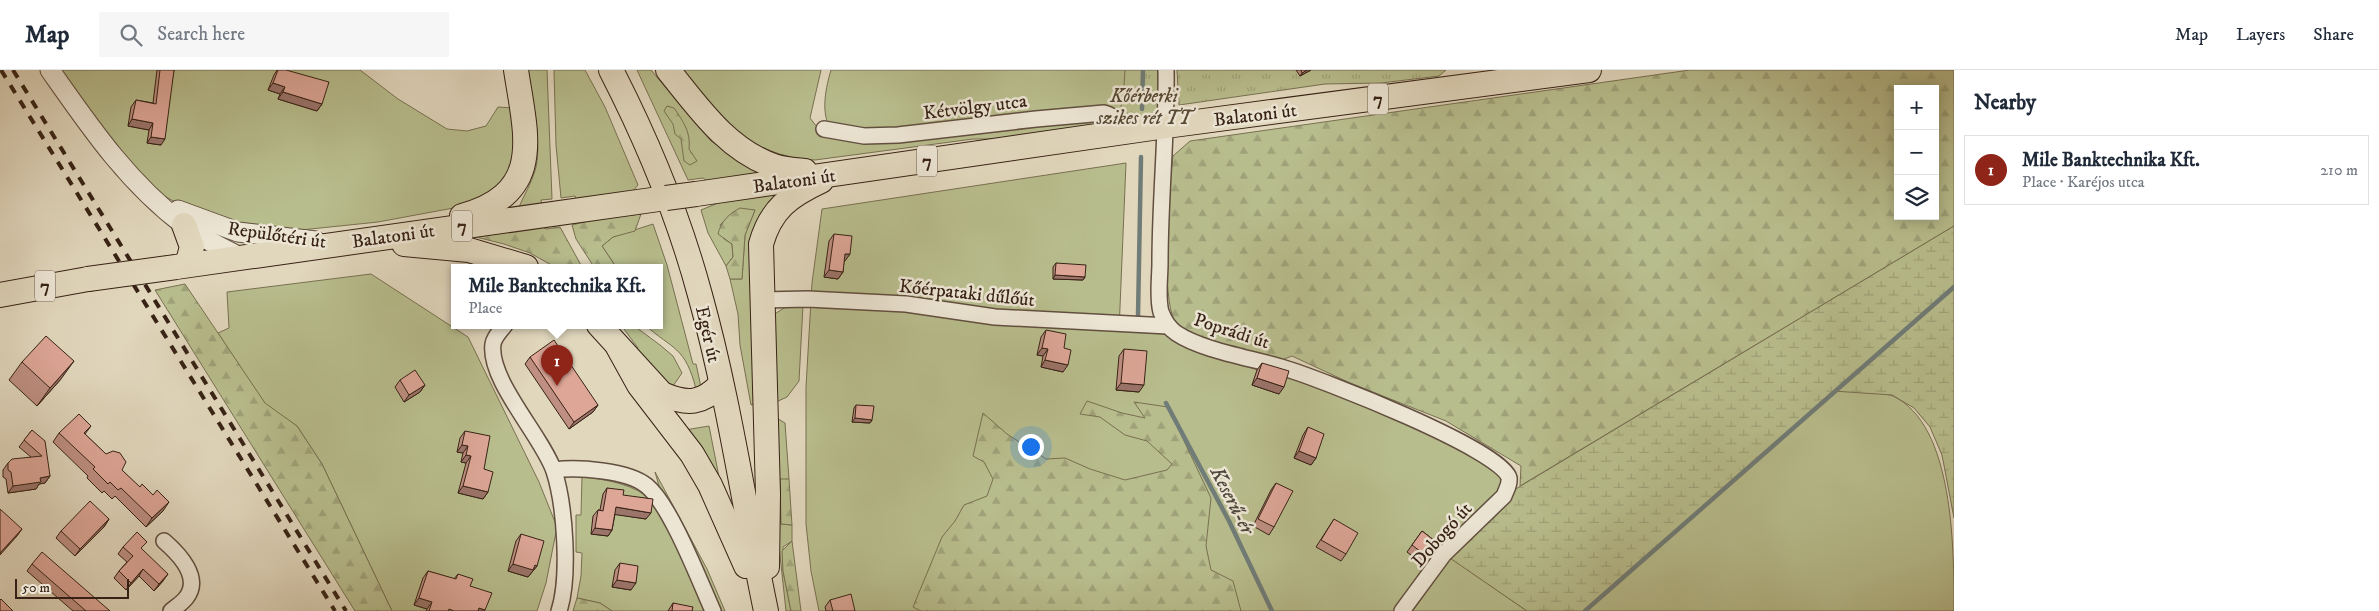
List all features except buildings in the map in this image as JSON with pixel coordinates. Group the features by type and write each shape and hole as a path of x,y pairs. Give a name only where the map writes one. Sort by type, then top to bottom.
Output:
{"main road":[{"path":"381,237 472,213 494,204 513,187 520,175 526,148 526,133 516,70"},
{"name":"Egér út","path":"611,70 644,137 675,215 701,296 721,384 766,611"},
{"path":"668,70 721,132 749,154 774,166 836,174"},
{"name":"Balatoni út","path":"0,295 88,279 337,243 696,194 1166,126 1589,70"},
{"path":"766,611 768,494 761,244 769,221 783,203 806,188 836,174"},
{"path":"181,266 192,247 184,225"},
{"path":"381,237 406,245 469,250 512,264"},
{"path":"602,329 662,394 676,400 702,400 721,384"},
{"path":"618,347 639,385 676,431 710,485 766,611"}],"street":[{"name":"Repülőtéri út","path":"50,70 98,138 142,189 184,225 240,257"},
{"name":"Poprádi út","path":"1166,70 1166,126 1160,220 1161,310 1168,326 1177,333 1198,343 1286,368 1365,398 1458,440 1493,460 1504,469 1509,477 1509,485"},
{"name":"Kétvölgy utca","path":"824,129 864,136 898,136 1027,120 1104,114 1112,115 1117,121 1119,133"},
{"name":"Repülőtéri út","path":"160,203 211,224 238,232 337,243"},
{"name":"Kőérpataki dűlőút","path":"762,300 808,299 906,304 995,317 1168,326"},
{"path":"502,329 493,342 496,368 554,470 563,520 564,546 565,588 559,611"},
{"path":"554,470 576,468 625,476 645,484 665,510 713,611"},
{"name":"Dobogó út","path":"1402,611 1444,554 1504,496 1509,485"},
{"path":"164,541 183,559 191,581 191,588 186,599 171,611"}],"green space":[{"path":"50,70 360,70 398,99 447,129 467,131 486,126 498,107 513,108 516,131 514,167 505,184 475,204 378,222 272,233 182,206 147,186"},
{"path":"527,70 547,70 552,199 541,200 542,205 519,207 535,171 538,148 536,121"},
{"path":"554,70 585,70 605,107 638,185 632,192 577,201 575,196 561,198 556,145"},
{"path":"637,70 651,70 711,141 759,173 707,181 703,178 688,180"},
{"path":"679,70 821,70 810,118 820,131 1100,119 1109,123 1016,139 973,139 815,160 791,157 771,151 753,142 722,118"},
{"path":"831,70 1166,70 1166,126 1104,113 918,134 829,126 825,106"},
{"name":"Kőérberki szikes rét TT","path":"1125,70 1166,70 1166,126 1117,121 1123,99"},
{"path":"1177,70 1446,70 1439,76 1381,83 1325,84 1179,105"},
{"path":"1690,70 1954,70 1954,226 1520,486 1521,466 1446,421 1350,383 1292,356 1279,361 1241,353 1198,340 1179,329 1173,316 1167,273 1169,193 1173,156 1190,141"},
{"path":"667,106 674,108 686,127 689,137 689,149 697,161 690,165 684,161 681,139 675,134 673,124 664,111"},
{"path":"1126,163 1119,331 1164,334 1321,387 1493,460 1509,485 1445,554 1527,611 819,611 811,571 806,524 806,387 812,283 822,209"},
{"path":"779,193 770,203 759,403 751,405 740,345 738,314 730,279 742,279 745,235 755,210 733,212 720,225 724,239 732,244 733,257 726,266 708,233 701,210 723,201"},
{"path":"740,208 755,210 745,235 742,279 730,279 726,266 733,257 732,244 718,234 726,218"},
{"path":"641,214 635,231 613,237 602,246 614,264 592,264 576,239 572,225 596,219"},
{"path":"653,224 667,265 693,364 696,364 701,387 696,389 687,364 677,350 650,329 663,329 663,264 614,264 602,246 613,237"},
{"path":"542,226 546,229 560,227 580,264 550,264 530,253 472,236"},
{"path":"1954,226 1954,518 1942,455 1930,427 1914,408 1892,395 1833,391 1585,611 1527,611 1444,554 1504,496"},
{"path":"371,274 451,326 451,329 456,329 468,337 539,482 557,527 546,583 537,611 392,611 322,464 297,426 265,404 218,333 229,328 227,292"},
{"path":"185,284 265,403 297,426 322,464 392,611 355,611 155,290"},
{"path":"789,305 803,305 799,381 787,397 776,402 773,315"},
{"path":"624,329 638,329 673,356 682,373 673,386 665,382 637,350 638,348"},
{"path":"1833,391 1872,392 1893,396 1913,411 1928,433 1939,460 1951,523 1954,611 1585,611"},
{"path":"1087,401 1122,413 1145,418 1134,402 1168,407 1211,498 1206,546 1211,570 1233,581 1241,611 921,611 913,607 942,537 955,521 964,505 987,496 993,479 984,462 973,456 983,413 1007,434 1046,459 1065,458 1090,469 1125,480 1167,470 1172,464 1147,441 1125,435 1100,417 1080,414"},
{"path":"773,416 785,423 789,479 780,480 781,524 792,525 792,541 783,547 783,571 791,611 786,611 776,518"},
{"path":"709,426 720,482 685,430"},
{"path":"655,472 707,569 725,611 718,611 661,493"},
{"path":"582,476 630,487 645,495 652,502 678,549 706,611 612,611 600,603 577,598 581,576 582,553 576,552 576,515 581,515"},
{"path":"780,479 789,479 792,525 781,524"},
{"path":"792,541 801,611 791,611 783,571 782,551"},
{"path":"577,598 600,603 612,611 573,611"}],"waterway":[{"name":"Keserű-ér","path":"1142,109 1143,70"},
{"name":"Keserű-ér","path":"1138,316 1141,157"},
{"path":"1585,611 1954,287"},
{"name":"Keserű-ér","path":"1166,403 1229,521 1272,611"}],"railway":[{"path":"1,70 335,611"},
{"path":"13,70 346,611"}],"place":[{"name":"Mile Banktechnika Kft.","path":"557,386"}]}
